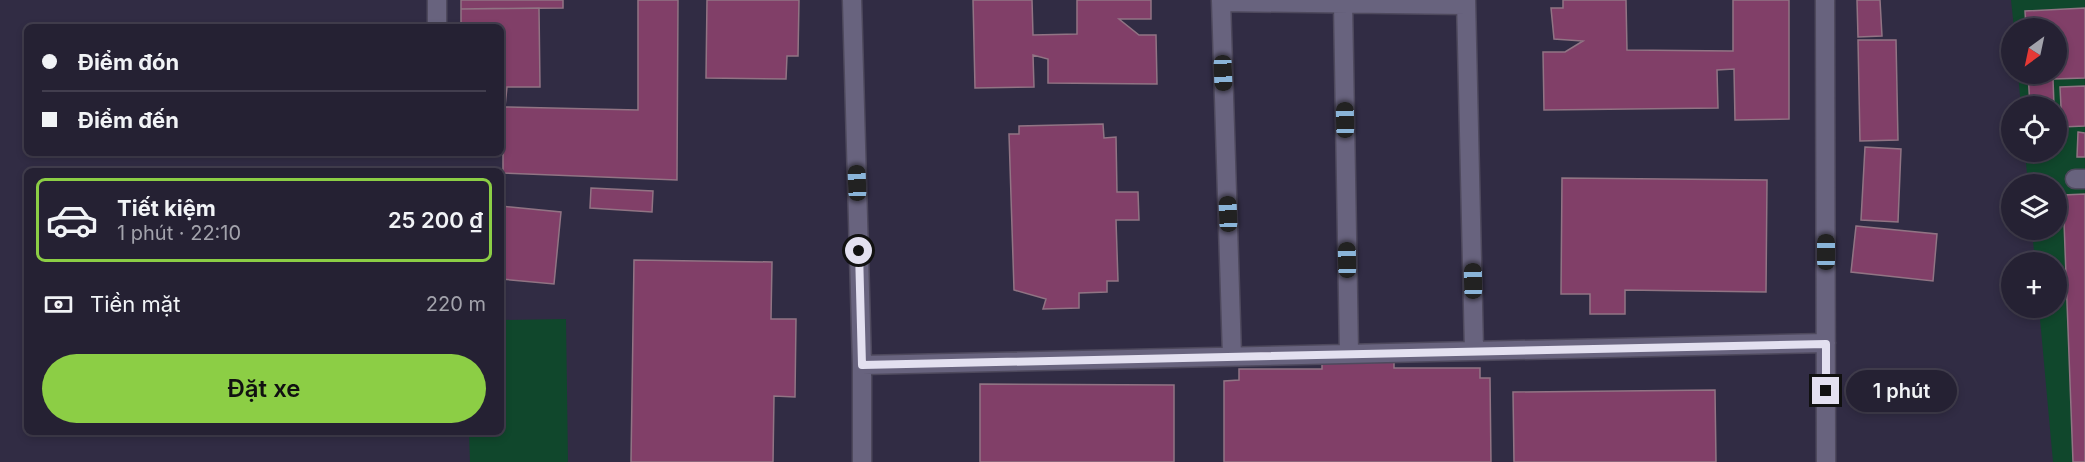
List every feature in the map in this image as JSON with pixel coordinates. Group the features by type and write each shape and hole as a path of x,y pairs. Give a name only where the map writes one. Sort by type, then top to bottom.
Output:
{"lane":[{"path":"436,24 437,0"},
{"path":"852,0 862,365 862,462"},
{"path":"1825,0 1826,462"},
{"path":"1232,356 1221,1 1466,2 1474,350"},
{"path":"1343,3 1349,353"},
{"path":"862,365 1826,344"}],"green space":[{"path":"2011,0 2085,0 2085,462 2053,462 2040,318 2067,318 2067,252 2034,252 2033,240 2067,240 2067,174 2027,174 2026,162 2067,162 2067,96 2020,96 2019,84 2067,84 2067,18 2013,18"},
{"path":"566,319 568,462 470,462 469,435 504,435 504,320"}],"building":[{"path":"461,0 563,0 563,8 461,9"},
{"path":"638,0 678,0 677,180 504,173 504,24 461,24 461,9 539,8 540,87 507,87 505,107 638,110"},
{"path":"707,0 799,0 798,56 787,56 786,79 706,78"},
{"path":"973,0 1032,0 1033,35 1077,34 1077,0 1151,0 1151,19 1119,19 1139,35 1156,35 1157,84 1048,83 1048,59 1033,55 1034,87 975,88"},
{"path":"1563,0 1626,0 1627,50 1733,51 1733,0 1789,0 1789,119 1735,120 1734,69 1717,70 1718,108 1544,110 1543,52 1565,52 1583,41 1554,39 1551,8 1563,8"},
{"path":"1857,0 1880,0 1882,36 1858,37"},
{"path":"2085,8 2085,78 2067,79 2067,18 2025,18 2025,11"},
{"path":"1858,40 1896,40 1898,140 1860,141"},
{"path":"2029,84 2053,84 2054,96 2029,96"},
{"path":"2085,86 2085,126 2067,127 2067,96 2060,96 2060,87"},
{"path":"1103,124 1104,138 1116,137 1117,192 1138,192 1139,220 1116,220 1118,281 1107,281 1107,292 1079,293 1079,308 1043,309 1046,299 1014,290 1009,134 1019,134 1019,126"},
{"path":"2078,132 2085,133 2085,157 2077,157"},
{"path":"1865,147 1901,149 1898,222 1861,220"},
{"path":"1562,178 1767,180 1766,292 1625,290 1625,314 1590,314 1590,294 1561,294"},
{"path":"591,188 653,191 652,212 590,208"},
{"path":"2085,194 2085,462 2073,462 2067,252 2065,252 2065,240 2067,240 2067,195"},
{"path":"504,206 561,212 554,284 504,279"},
{"path":"1856,226 1937,234 1933,281 1851,272"},
{"path":"634,260 772,262 771,319 796,319 795,397 774,396 773,462 631,462"},
{"path":"1394,362 1394,368 1480,368 1480,378 1490,378 1491,462 1224,462 1224,381 1239,380 1239,369 1322,369 1322,363"},
{"path":"980,384 1174,385 1174,462 980,462"},
{"path":"1715,390 1716,462 1514,462 1513,392"}],"route":[{"path":"859,251 862,365 1826,344 1826,391"}]}
